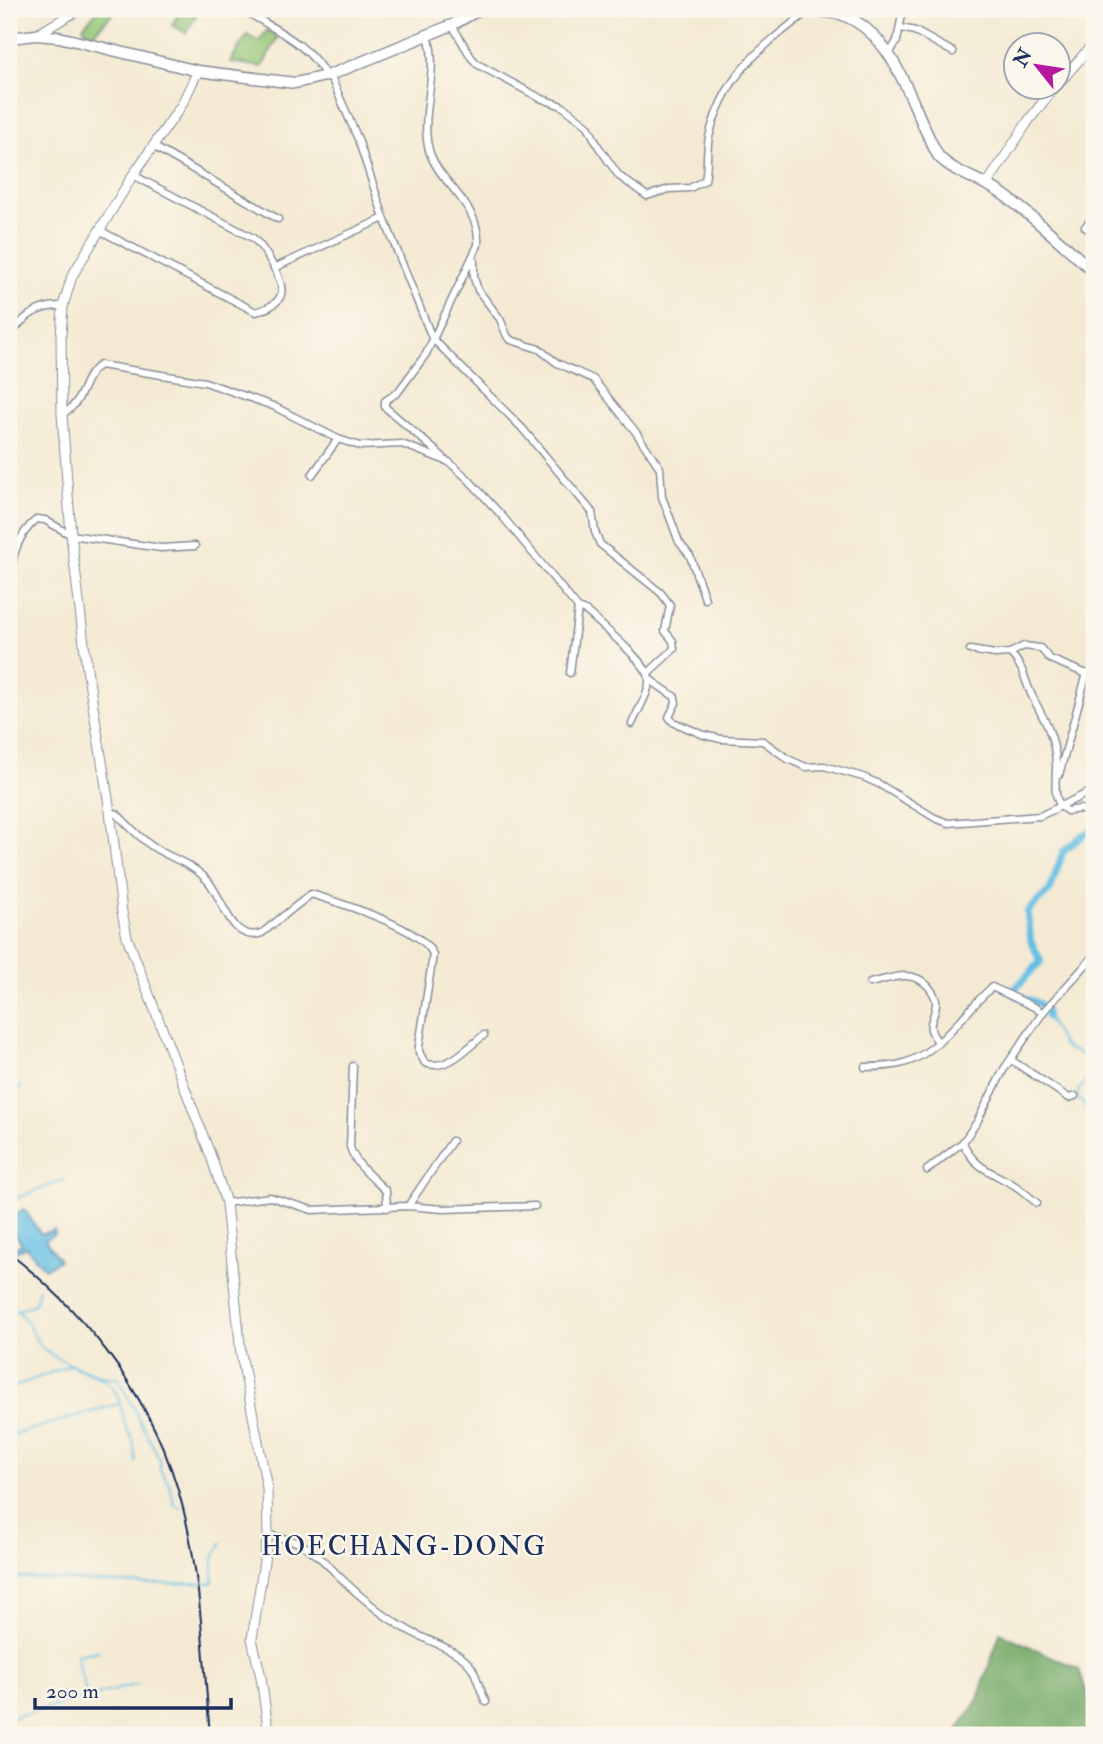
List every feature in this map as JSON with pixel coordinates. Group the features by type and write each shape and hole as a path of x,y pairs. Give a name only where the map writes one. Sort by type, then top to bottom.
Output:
{"main road":[{"path":"36,35 80,9"},
{"path":"9,38 36,35 59,37 198,71 282,83 306,82 328,76 428,36 480,9"},
{"path":"794,9 831,12 850,19 873,35 889,54 939,156 953,167 1005,195 1094,272"},
{"path":"1072,68 1094,43"},
{"path":"198,71 181,106 132,175 72,276 63,306 62,414 71,535 87,669 127,937 212,1159 226,1203 241,1354 267,1488 268,1535 252,1639 261,1677 269,1735"},
{"path":"987,184 1043,102"}],"street":[{"path":"242,9 297,45 321,64 328,76 358,139 384,218 432,338 522,428 592,512 600,544 661,593 670,605 664,631 674,641 674,649 648,676 632,724"},
{"path":"889,54 897,41 903,9"},
{"path":"452,25 477,64 540,98 562,106 588,126 619,176 647,195 669,189 690,188 705,180 710,134 726,89 753,57 807,12"},
{"path":"901,28 915,31 953,52"},
{"path":"428,36 433,60 427,140 430,154 456,189 473,218 479,235 474,257 474,278 478,290 500,319 511,340 539,349 558,363 593,379 641,440 660,468 662,497 668,515 679,542 690,556 705,599"},
{"path":"153,146 278,219"},
{"path":"99,230 256,312 272,306 280,297 282,289 274,268 253,238 132,175"},
{"path":"1094,216 1085,227 1094,234"},
{"path":"274,268 384,218"},
{"path":"474,257 426,354 398,392 385,401 385,407 468,479 578,608 587,612 633,654 648,676 675,697 676,703 669,717 686,729 721,739 763,741 788,759 806,767 824,766 879,784 935,818 948,822 1040,816 1094,790"},
{"path":"9,338 37,309 48,305 63,306"},
{"path":"62,414 74,408 93,369 100,365 215,385 273,406 338,439 360,446 402,444 449,462"},
{"path":"312,475 338,439"},
{"path":"9,584 13,553 20,537 37,519 45,520 71,535 161,548 195,546"},
{"path":"570,673 578,608"},
{"path":"970,650 995,654 1010,653 1024,646 1040,648 1050,659 1094,677"},
{"path":"1010,653 1020,664 1032,696 1049,724 1056,760 1056,797 1060,807 1068,811 1080,809 1094,813"},
{"path":"1056,783 1087,673"},
{"path":"110,811 117,814 153,847 196,870 215,891 234,924 244,933 262,933 310,894 371,915 421,938 432,949 433,955 420,1038 419,1052 425,1063 443,1065 484,1035"},
{"path":"928,1170 963,1142 1011,1060 1044,1011 1094,956"},
{"path":"870,983 892,976 921,979 934,993 936,1003 929,1026 938,1042"},
{"path":"865,1067 911,1061 938,1042 992,987 1044,1011"},
{"path":"1011,1060 1069,1098 1075,1096"},
{"path":"353,1066 350,1147 355,1159 370,1178 386,1191 387,1208"},
{"path":"408,1206 452,1141"},
{"path":"963,1142 967,1154 975,1163 1015,1186 1037,1203"},
{"path":"226,1203 270,1197 312,1210 408,1206 443,1209 535,1206"},
{"path":"268,1535 299,1543 319,1556 387,1617 466,1662 473,1669 486,1702"}],"green space":[{"path":"100,9 117,9 92,35 83,26"},
{"path":"180,9 196,16 186,33 172,25"},
{"path":"267,30 278,37 262,67 230,62 247,35 259,42"},
{"path":"1000,1633 1079,1669 1094,1717 1094,1735 955,1735 978,1699"}],"water":[{"path":"24,1209 41,1234 54,1230 55,1233 45,1240 59,1260 45,1269 26,1247 13,1253 10,1250 22,1244 9,1227 9,1217"}],"waterway":[{"path":"249,9 263,18"},
{"path":"1047,1017 1040,1004 1016,995 1014,990 1041,961 1031,942 1027,912 1050,890 1063,852 1084,834 1091,832 1094,825"},
{"path":"1047,1017 1064,1047 1085,1056 1094,1070"},
{"path":"1094,1073 1079,1089 1077,1096 1094,1118"},
{"path":"9,1109 20,1086"},
{"path":"9,1201 64,1180"},
{"path":"9,1313 35,1304 39,1288"},
{"path":"17,1310 45,1351 81,1368 118,1378 160,1460 160,1470 170,1485 174,1504 180,1508"},
{"path":"9,1389 70,1365 108,1381 118,1396 126,1428 133,1440 136,1462"},
{"path":"9,1400 12,1435 118,1404"},
{"path":"9,1577 139,1584 213,1583 213,1559 222,1543"},
{"path":"87,1696 76,1655 99,1651"},
{"path":"9,1718 138,1684"},
{"path":"194,1735 214,1732 214,1735"}],"railway":[{"path":"9,1253 39,1278 94,1335 117,1366 157,1433 183,1508 194,1564 210,1735"}],"district":[{"name":"HOECHANG-DONG","path":"404,1546"}]}
